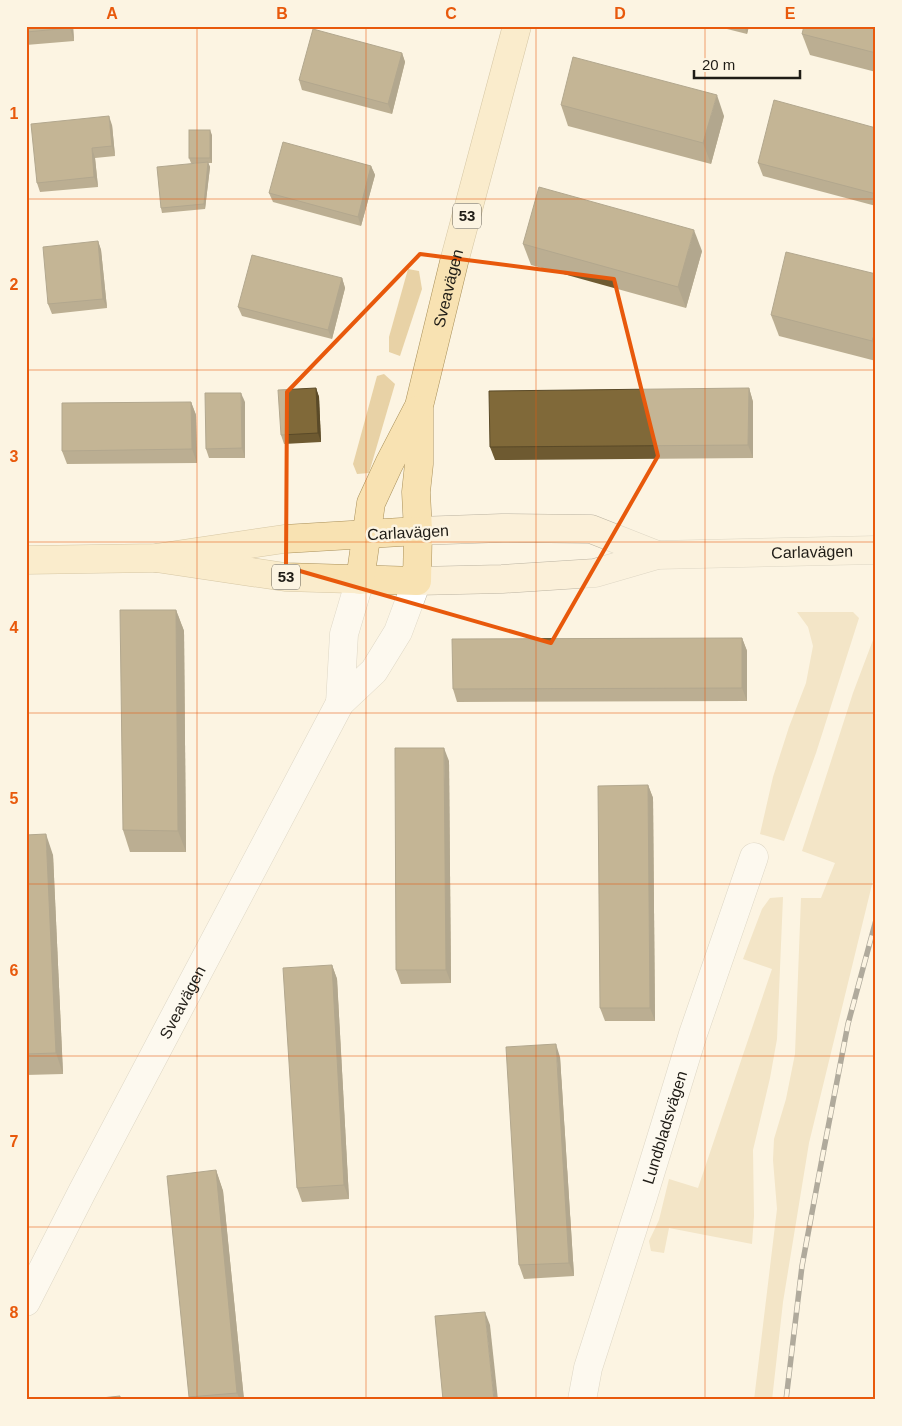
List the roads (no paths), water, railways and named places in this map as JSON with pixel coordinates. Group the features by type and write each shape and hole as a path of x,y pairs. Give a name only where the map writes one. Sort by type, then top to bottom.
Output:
{"main road":[{"name":"Sveavägen","path":"360,580 371,503 419,406 454,262 517,26"},
{"name":"Sveavägen","path":"417,581 418,531 416,492 419,464 419,406"},
{"name":"Carlavägen","path":"26,560 156,558 284,538 502,528 592,530 657,556"},
{"name":"Carlavägen","path":"156,558 284,577 417,581 502,579 595,573 657,556 876,550"}],"street":[{"name":"Sveavägen","path":"340,704 344,634 360,580"},
{"name":"Sveavägen","path":"26,1302 82,1192 340,704 374,671 398,632 417,581"},
{"name":"Lundbladsvägen","path":"582,1400 588,1368 693,1034 754,857"}],"railway":[{"path":"786,1400 802,1266 822,1159 848,1024 876,920"}]}
